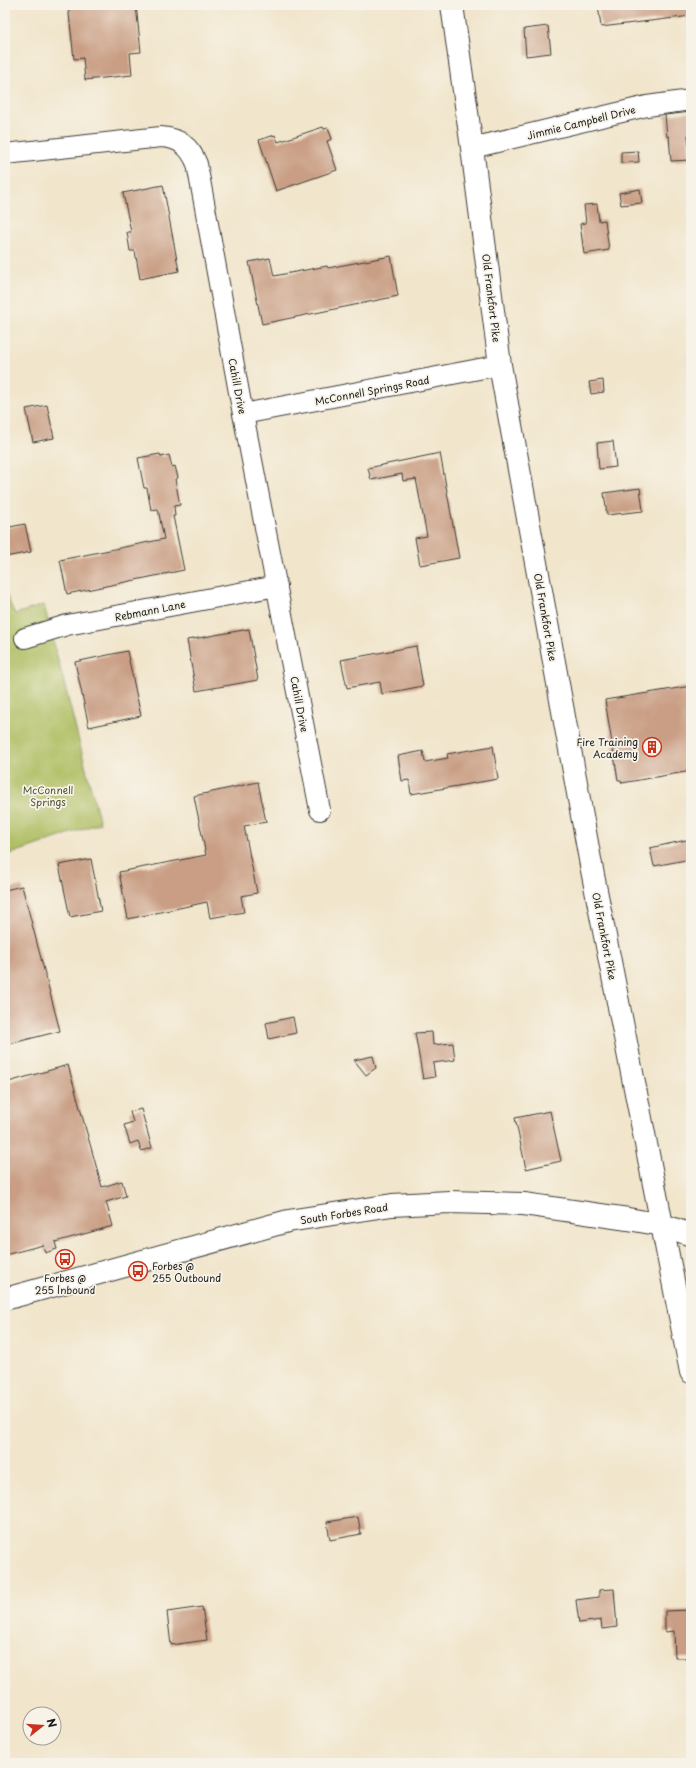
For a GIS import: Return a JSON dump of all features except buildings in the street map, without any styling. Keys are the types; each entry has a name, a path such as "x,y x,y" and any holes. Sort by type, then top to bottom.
{"main road":[{"name":"Old Frankfort Pike","path":"452,5 500,365 591,865 650,1171 663,1225 691,1372"},
{"name":"South Forbes Road","path":"5,1299 288,1221 392,1205 448,1202 524,1204 663,1225 691,1235"}],"street":[{"name":"Jimmie Campbell Drive","path":"472,148 647,106 691,100"},
{"name":"Cahill Drive","path":"5,154 170,137 179,141 190,150 197,164 243,414 320,810"},
{"name":"McConnell Springs Road","path":"243,414 500,365"},
{"name":"Rebmann Lane","path":"25,638 67,625 277,586"}],"green space":[{"name":"McConnell Springs","path":"5,593 15,614 44,605 100,823 5,856"}],"place":[{"name":"Fire Training Academy","path":"652,747"},
{"name":"Forbes @ 255 Inbound","path":"65,1259"},
{"name":"Forbes @ 255 Outbound","path":"138,1271"}]}
